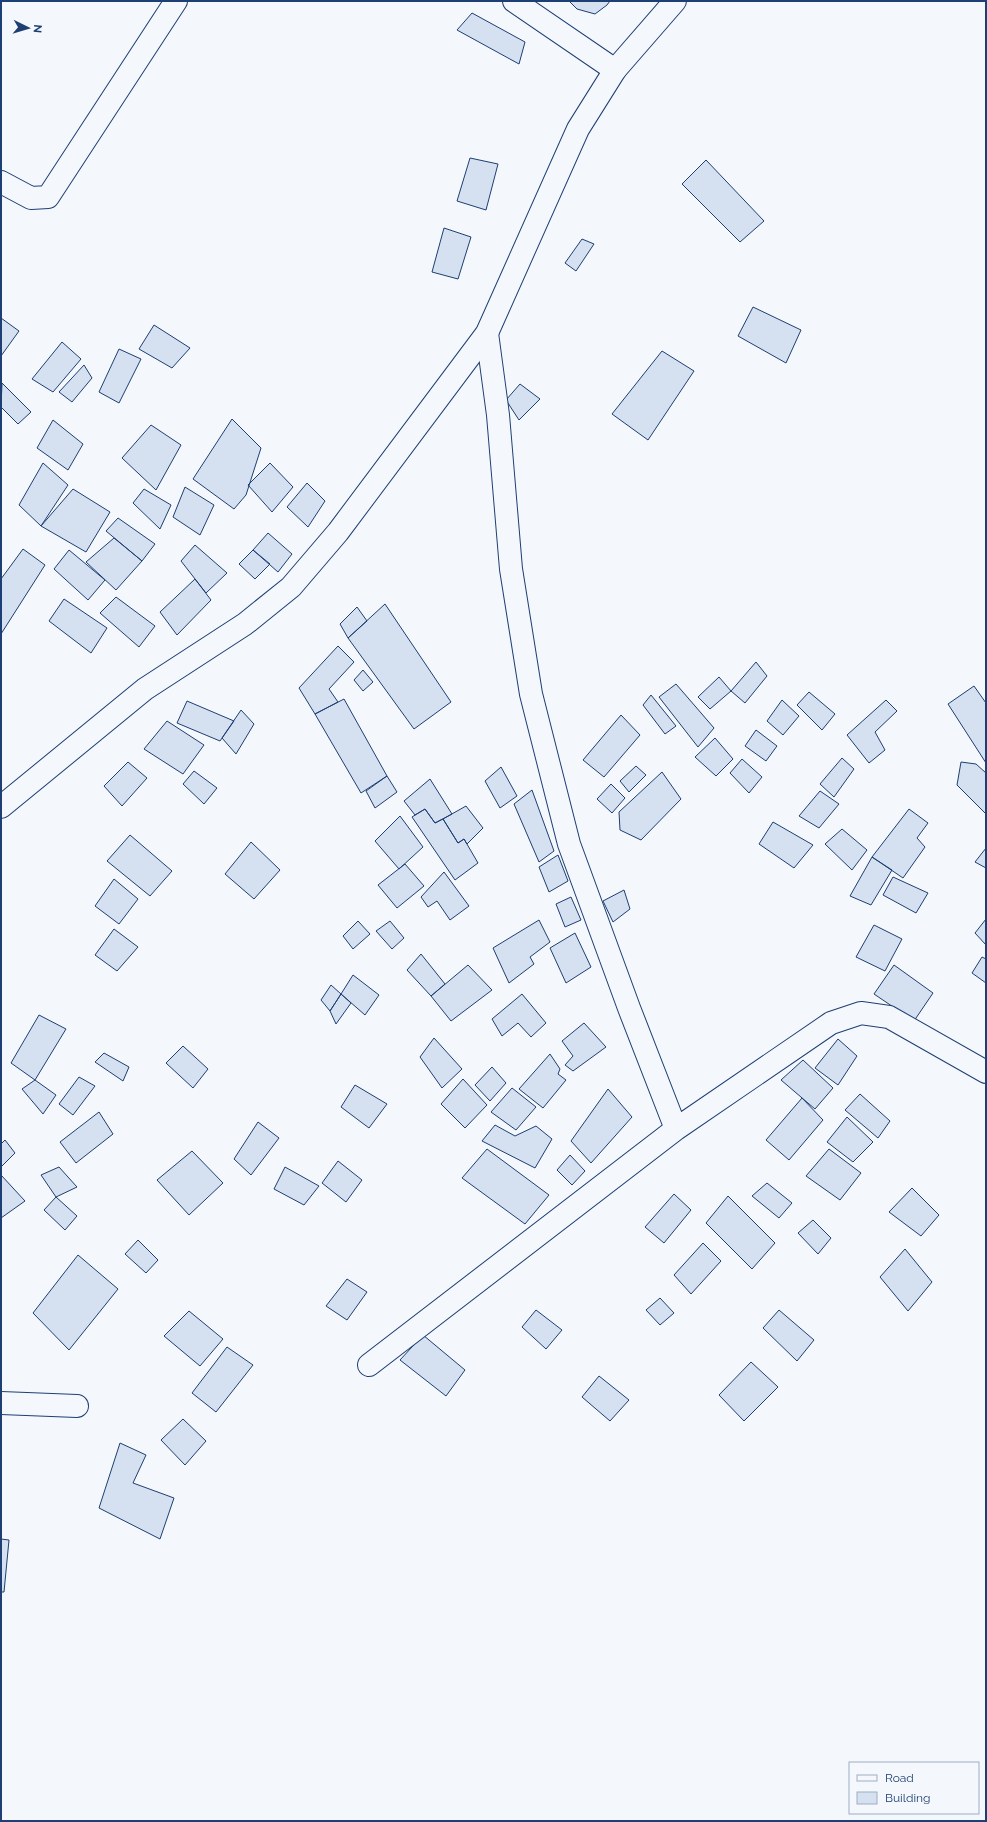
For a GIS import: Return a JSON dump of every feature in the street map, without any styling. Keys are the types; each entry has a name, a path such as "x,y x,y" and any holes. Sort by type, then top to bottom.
{"street":[{"path":"1,182 31,198 48,197 176,1"},
{"path":"514,1 536,8 615,70"},
{"path":"1,807 145,689 244,624 291,587 338,532 487,333 578,129 615,70 676,1"},
{"path":"487,333 498,415 511,569 531,694 569,844 629,1008 676,1129"},
{"path":"369,1365 676,1129 831,1023 861,1013 888,1017 986,1072"},
{"path":"1,1403 77,1406"}],"building":[{"path":"569,1 610,1 595,14 577,9"},
{"path":"472,13 525,42 519,64 457,30"},
{"path":"470,158 498,164 486,210 457,201"},
{"path":"706,160 764,221 740,242 682,184"},
{"path":"444,228 471,237 458,279 432,272"},
{"path":"582,239 594,244 576,271 565,263"},
{"path":"753,307 801,330 786,363 738,336"},
{"path":"1,318 19,331 1,356"},
{"path":"154,325 190,348 172,368 139,349"},
{"path":"62,342 81,359 53,392 32,379"},
{"path":"119,349 141,359 119,403 99,392"},
{"path":"662,351 694,371 648,440 612,414"},
{"path":"84,365 92,378 72,402 59,392"},
{"path":"2,383 31,412 18,424 1,407"},
{"path":"520,384 540,399 519,420 506,400"},
{"path":"232,419 261,448 246,495 234,509 193,479"},
{"path":"53,420 83,444 68,470 37,448"},
{"path":"151,425 181,445 156,490 122,458"},
{"path":"43,463 68,485 41,526 19,505"},
{"path":"270,463 293,487 272,512 248,485"},
{"path":"307,483 325,501 308,527 287,507"},
{"path":"185,487 214,505 200,535 173,517"},
{"path":"73,489 110,512 86,552 41,526"},
{"path":"144,489 171,505 160,529 133,503"},
{"path":"118,518 155,544 142,561 106,531"},
{"path":"268,533 292,554 278,572 253,550"},
{"path":"114,538 142,561 116,590 86,562"},
{"path":"195,545 227,573 206,593 181,561"},
{"path":"23,549 45,565 1,634 1,579"},
{"path":"69,550 105,580 88,600 54,569"},
{"path":"253,550 270,564 255,579 239,564"},
{"path":"195,579 211,600 177,635 160,612"},
{"path":"116,597 155,626 139,647 100,613"},
{"path":"64,599 107,628 91,653 49,621"},
{"path":"385,604 451,702 414,729 348,638"},
{"path":"357,607 367,621 348,638 340,624"},
{"path":"338,646 354,662 329,689 338,702 315,714 299,688"},
{"path":"756,662 767,676 745,703 731,691"},
{"path":"363,670 373,682 363,691 354,680"},
{"path":"719,677 731,691 710,709 698,697"},
{"path":"676,684 714,728 698,747 659,697"},
{"path":"974,686 986,703 986,763 948,704"},
{"path":"809,692 835,714 822,730 797,705"},
{"path":"651,695 676,726 665,734 643,705"},
{"path":"344,699 387,776 361,793 315,714"},
{"path":"782,700 799,716 783,735 767,721"},
{"path":"886,700 897,711 875,732 885,750 869,763 847,735"},
{"path":"187,701 234,721 220,741 177,723"},
{"path":"241,710 254,724 236,754 222,738"},
{"path":"621,715 640,735 604,777 583,760"},
{"path":"167,721 204,745 183,774 144,749"},
{"path":"756,730 777,746 766,761 745,746"},
{"path":"715,738 733,759 716,776 695,757"},
{"path":"842,758 854,769 834,797 820,784"},
{"path":"742,759 762,777 749,793 730,773"},
{"path":"128,762 147,778 122,806 104,786"},
{"path":"961,762 976,764 986,773 986,814 957,785"},
{"path":"636,766 646,775 629,792 620,781"},
{"path":"501,767 517,796 500,808 485,781"},
{"path":"194,771 217,788 204,804 183,784"},
{"path":"662,772 681,799 641,840 620,830 619,812"},
{"path":"387,776 397,792 375,808 366,791"},
{"path":"430,779 452,814 435,823 425,809 415,815 404,801"},
{"path":"611,784 625,798 612,813 597,799"},
{"path":"532,790 554,851 539,862 514,804"},
{"path":"820,791 839,804 819,828 799,816"},
{"path":"466,806 483,828 467,844 464,839 458,843 443,819"},
{"path":"425,809 435,823 443,819 458,843 464,839 478,863 455,880 412,817"},
{"path":"909,809 928,823 917,838 925,847 903,878 872,857"},
{"path":"400,816 423,847 399,869 375,841"},
{"path":"773,822 813,845 794,868 759,844"},
{"path":"842,829 867,850 852,870 825,844"},
{"path":"130,835 172,871 150,896 107,861"},
{"path":"251,842 280,870 254,899 225,874"},
{"path":"986,848 986,868 975,862"},
{"path":"558,855 568,881 549,892 539,867"},
{"path":"872,857 892,870 871,905 850,896"},
{"path":"405,864 424,886 397,908 378,885"},
{"path":"444,872 469,906 450,920 437,901 428,907 421,897"},
{"path":"893,877 928,893 916,913 883,895"},
{"path":"114,879 138,899 119,924 95,906"},
{"path":"624,890 630,909 613,922 603,901"},
{"path":"571,897 581,920 565,927 556,904"},
{"path":"986,919 986,945 975,933"},
{"path":"539,920 550,942 530,957 534,964 509,983 493,948"},
{"path":"358,921 370,934 353,949 343,936"},
{"path":"390,921 404,938 392,949 376,931"},
{"path":"874,925 902,939 885,971 856,957"},
{"path":"114,929 138,947 117,971 95,955"},
{"path":"575,933 591,967 566,983 550,948"},
{"path":"421,954 445,984 431,996 407,970"},
{"path":"982,957 986,959 986,983 972,973"},
{"path":"468,965 492,990 451,1021 431,996"},
{"path":"894,965 933,993 914,1021 874,994"},
{"path":"353,975 379,995 365,1015 341,994"},
{"path":"331,985 341,994 330,1011 321,1000"},
{"path":"341,994 351,1003 336,1024 330,1011"},
{"path":"522,994 546,1023 531,1037 518,1023 502,1036 492,1019"},
{"path":"39,1015 66,1029 35,1080 11,1063"},
{"path":"584,1023 606,1047 573,1071 565,1065 573,1056 562,1041"},
{"path":"434,1038 462,1069 442,1088 420,1057"},
{"path":"838,1039 857,1056 838,1085 815,1068"},
{"path":"183,1046 208,1069 193,1088 166,1063"},
{"path":"104,1053 129,1067 123,1081 95,1062"},
{"path":"550,1054 560,1069 558,1074 566,1080 543,1108 519,1089"},
{"path":"803,1060 833,1088 815,1109 781,1080"},
{"path":"492,1067 506,1083 490,1101 475,1085"},
{"path":"79,1077 95,1086 73,1115 59,1104"},
{"path":"463,1079 487,1105 465,1128 441,1104"},
{"path":"35,1080 56,1095 43,1114 22,1089"},
{"path":"355,1085 387,1104 369,1128 341,1107"},
{"path":"512,1088 536,1107 516,1130 491,1112"},
{"path":"608,1089 632,1117 591,1163 571,1141"},
{"path":"860,1094 890,1121 878,1138 845,1110"},
{"path":"802,1098 823,1120 789,1160 766,1140"},
{"path":"99,1112 113,1134 76,1163 60,1142"},
{"path":"847,1117 873,1142 853,1162 827,1142"},
{"path":"258,1122 279,1138 251,1175 234,1159"},
{"path":"495,1125 515,1136 536,1126 552,1139 535,1168 482,1141"},
{"path":"5,1140 15,1153 1,1167 1,1144"},
{"path":"487,1149 549,1195 525,1224 462,1178"},
{"path":"829,1149 861,1173 840,1200 806,1176"},
{"path":"192,1151 223,1183 189,1215 157,1180"},
{"path":"570,1155 585,1171 572,1185 557,1170"},
{"path":"338,1161 362,1180 346,1202 322,1183"},
{"path":"59,1167 77,1187 56,1197 41,1175"},
{"path":"285,1167 319,1186 304,1205 274,1189"},
{"path":"1,1175 25,1201 1,1218"},
{"path":"767,1183 792,1203 779,1218 752,1196"},
{"path":"912,1188 939,1215 921,1236 889,1212"},
{"path":"674,1194 691,1210 664,1243 645,1227"},
{"path":"728,1196 775,1243 752,1269 706,1223"},
{"path":"56,1197 77,1216 65,1230 44,1210"},
{"path":"813,1220 831,1238 818,1254 798,1233"},
{"path":"138,1240 158,1260 146,1273 125,1254"},
{"path":"703,1243 721,1261 691,1294 674,1275"},
{"path":"905,1249 932,1282 908,1311 880,1277"},
{"path":"78,1255 118,1289 69,1350 33,1313"},
{"path":"347,1279 367,1292 347,1320 326,1306"},
{"path":"660,1298 674,1313 660,1325 646,1310"},
{"path":"536,1310 562,1330 546,1349 522,1327"},
{"path":"779,1310 814,1340 797,1361 763,1328"},
{"path":"189,1311 223,1339 200,1366 164,1336"},
{"path":"423,1335 465,1370 446,1396 400,1360"},
{"path":"227,1347 253,1365 216,1412 192,1393"},
{"path":"751,1362 778,1387 744,1421 719,1395"},
{"path":"599,1376 629,1400 610,1421 582,1397"},
{"path":"183,1419 206,1441 185,1465 161,1440"},
{"path":"120,1443 146,1455 133,1483 174,1498 160,1539 99,1508"},
{"path":"1,1539 9,1540 4,1592 1,1592"}]}
